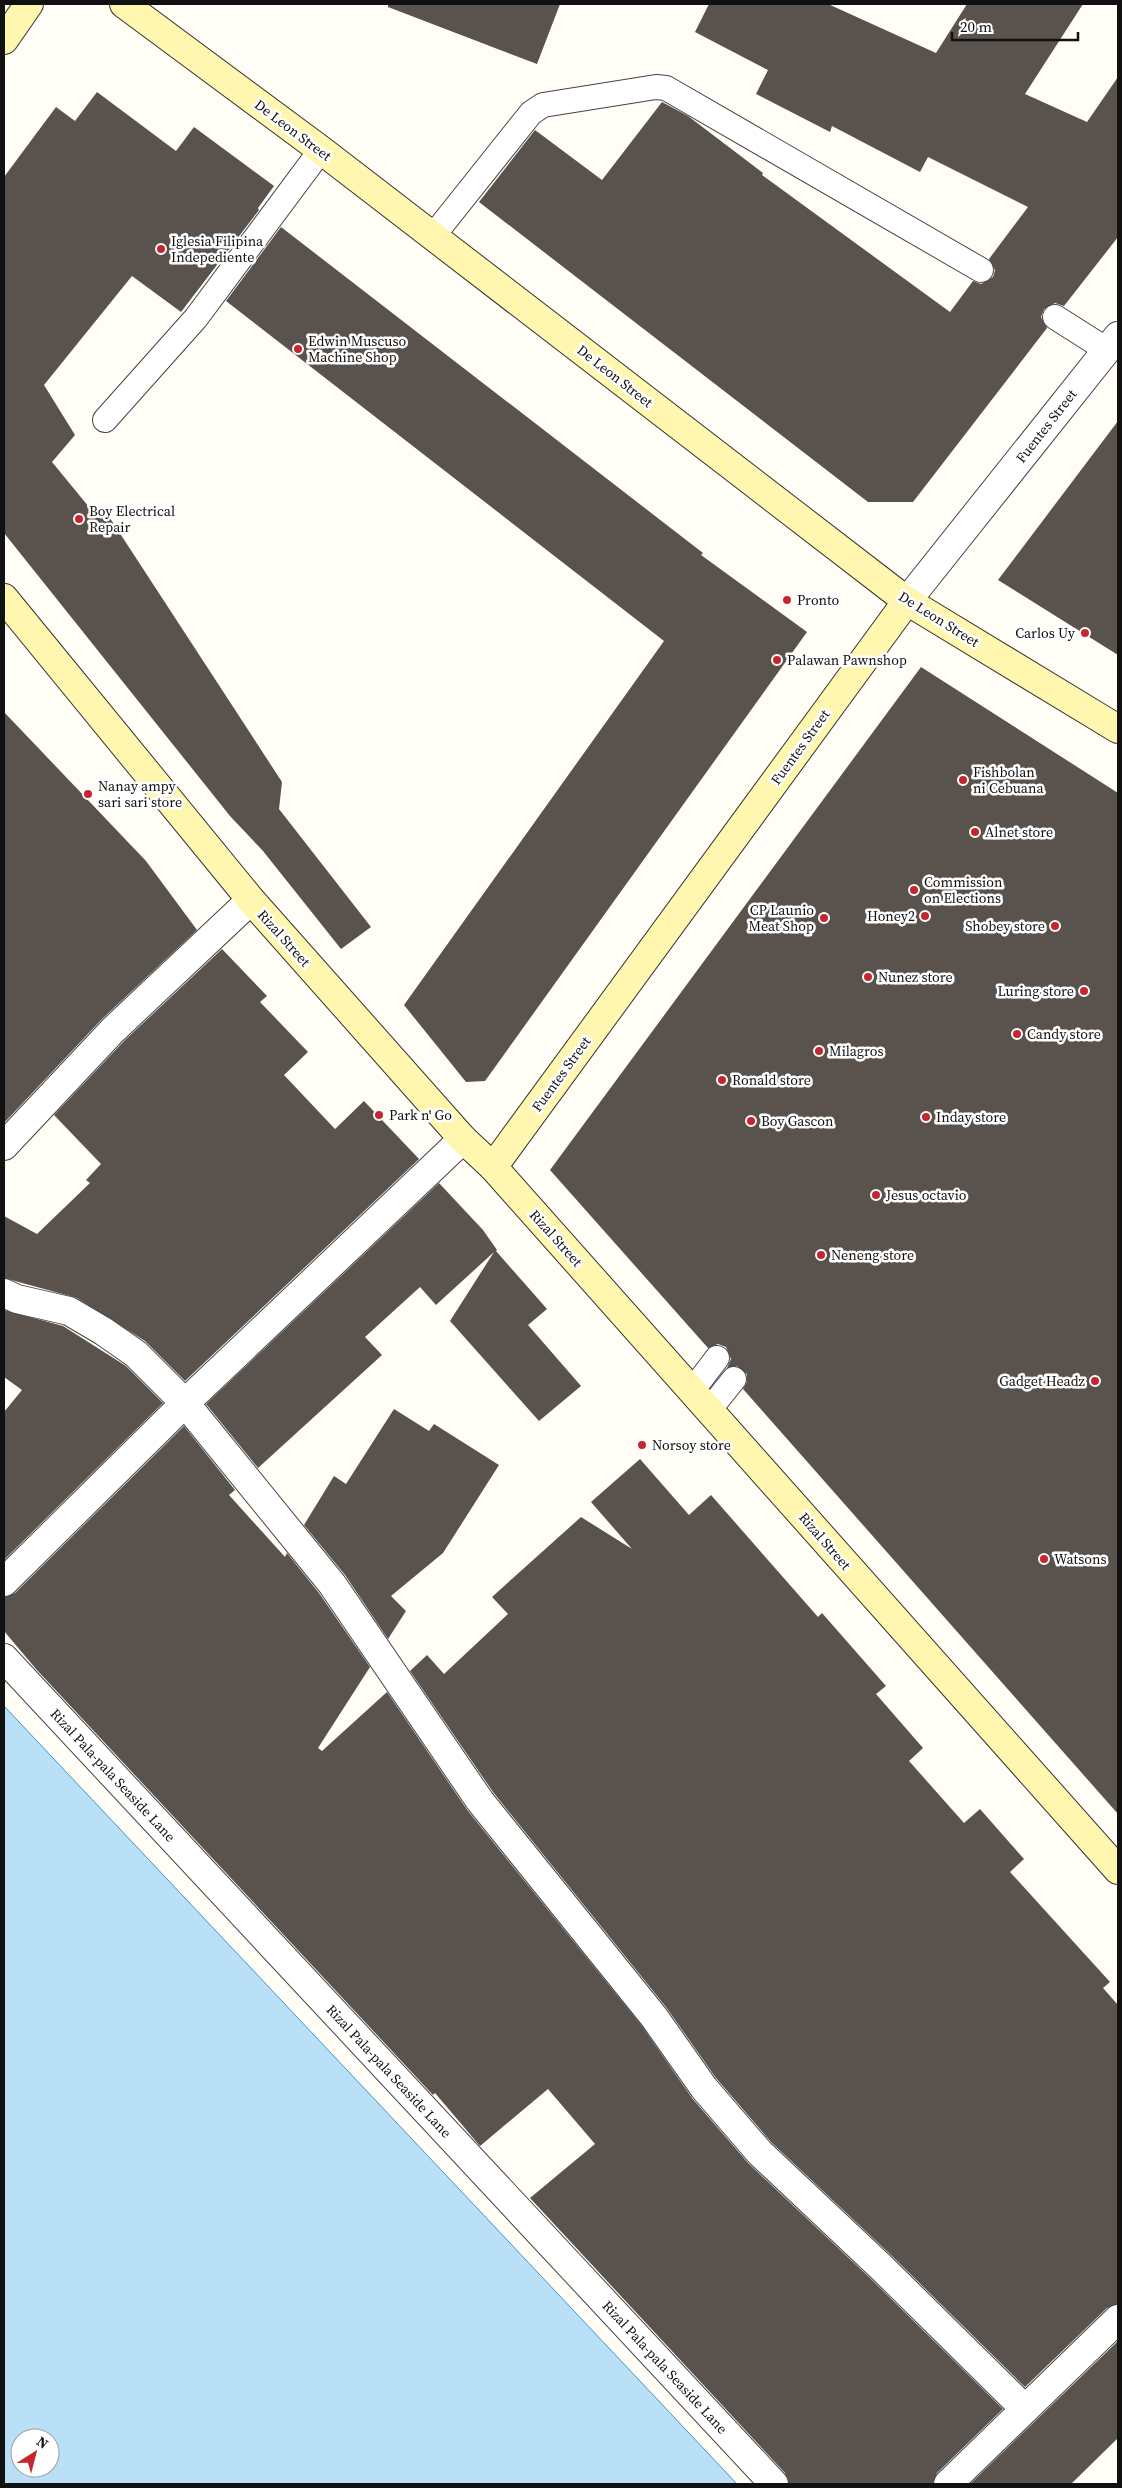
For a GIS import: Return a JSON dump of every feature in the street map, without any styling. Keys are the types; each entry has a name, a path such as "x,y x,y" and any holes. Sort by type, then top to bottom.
{"street":[{"path":"4,40 29,4"},
{"name":"De Leon Street","path":"124,4 321,150 907,601 1118,729"},
{"name":"Fuentes Street","path":"493,1167 907,601 1113,343"},
{"name":"Rizal Street","path":"4,598 251,900 463,1138 493,1167 1118,1870"},
{"path":"4,1146 113,1030 251,900"},
{"path":"4,1582 185,1403 463,1138"},
{"path":"4,1293 17,1299 69,1311 103,1331 136,1354 185,1403 332,1584 480,1801 654,2016 704,2088 760,2153 881,2266 967,2354 1025,2409"},
{"name":"Rizal Pala-pala Seaside Lane","path":"4,1658 774,2484"},
{"path":"948,2484 1118,2319"}],"lane":[{"path":"433,236 531,113 543,105 656,87 666,88 982,270"},
{"path":"105,420 196,318 321,150"},
{"path":"1055,317 1113,343"},
{"path":"701,1400 717,1358"},
{"path":"701,1400 734,1379"}],"water":[{"path":"4,1706 737,2484 4,2484"}],"building":[{"path":"388,4 560,4 537,64 388,7"},
{"path":"709,4 828,4 936,53 967,4 1083,4 1025,94 1087,122 1118,77 1118,237 1064,306 1055,303 1044,309 1041,317 1047,328 913,502 868,502 479,202 535,130 602,180 662,102 688,116 763,173 762,175 950,312 973,281 981,284 993,277 995,270 989,259 1028,207 928,157 920,172 832,126 830,132 756,94 768,70 695,32"},
{"path":"97,92 176,151 194,127 274,186 258,208 259,210 181,312 132,276 44,385 75,435 52,462 98,518 106,512 282,782 279,809 371,927 341,949 263,851 230,816 4,533 4,177 56,107 75,121"},
{"path":"281,227 703,553 701,555 807,632 485,1081 466,1082 404,1005 664,641 226,301"},
{"path":"1118,421 1118,655 998,580"},
{"path":"921,667 1118,793 1118,1814 743,1389 747,1382 747,1374 737,1366 727,1368 731,1359 726,1347 718,1344 708,1348 550,1170"},
{"path":"4,712 146,861 197,930 102,1019 4,1123"},
{"path":"222,949 267,996 260,1002 308,1052 284,1075 335,1129 364,1101 419,1159 185,1381 145,1341 77,1298 4,1278 4,1216 37,1234 90,1183 86,1180 101,1164 54,1115 124,1041"},
{"path":"439,1183 483,1230 496,1251 547,1309 528,1325 581,1386 539,1421 450,1321 494,1252 436,1305 420,1287 365,1337 382,1355 258,1468 206,1404"},
{"path":"4,1310 63,1326 126,1366 163,1403 4,1560 4,1412 22,1390 4,1377"},
{"path":"394,1409 429,1431 434,1424 499,1465 443,1553 391,1596 406,1611 388,1639 345,1575 304,1525 334,1476 346,1484"},
{"path":"184,1426 235,1490 229,1495 285,1557 287,1553 319,1593 370,1667 318,1748 322,1751 387,1692 468,1811 642,2026 692,2098 749,2164 870,2278 1003,2409 937,2473 933,2484 789,2484 785,2473 530,2198 595,2144 548,2089 480,2146 435,2093 433,2095 36,1669 4,1631 4,1597 15,1593"},
{"path":"640,1459 689,1515 711,1495 818,1617 822,1613 886,1686 876,1694 923,1748 909,1761 964,1823 980,1809 1024,1859 1010,1872 1110,1982 1103,1988 1118,2005 1118,2304 1107,2308 1025,2387 892,2256 771,2142 716,2078 666,2007 493,1792 410,1671 427,1655 444,1674 508,1614 492,1597 581,1517 632,1549 591,1502"},
{"path":"1118,2341 1118,2438 1071,2484 970,2484"}],"place":[{"name":"Iglesia Filipina Indepediente","path":"161,249"},
{"name":"Edwin Muscuso Machine Shop","path":"298,349"},
{"name":"Boy Electrical Repair","path":"79,519"},
{"name":"Pronto","path":"787,600"},
{"name":"Carlos Uy","path":"1085,633"},
{"name":"Palawan Pawnshop","path":"777,660"},
{"name":"Fishbolan ni Cebuana","path":"963,780"},
{"name":"Nanay ampy sari sari store","path":"88,794"},
{"name":"Alnet store","path":"975,832"},
{"name":"Commission on Elections","path":"914,890"},
{"name":"Honey2","path":"925,916"},
{"name":"CP Launio Meat Shop","path":"824,918"},
{"name":"Shobey store","path":"1055,926"},
{"name":"Nunez store","path":"868,977"},
{"name":"Luring store","path":"1084,991"},
{"name":"Candy store","path":"1017,1034"},
{"name":"Milagros","path":"819,1051"},
{"name":"Ronald store","path":"722,1080"},
{"name":"Park n' Go","path":"379,1115"},
{"name":"Inday store","path":"926,1117"},
{"name":"Boy Gascon","path":"751,1121"},
{"name":"Jesus octavio","path":"876,1195"},
{"name":"Neneng store","path":"821,1255"},
{"name":"Gadget Headz","path":"1095,1381"},
{"name":"Norsoy store","path":"642,1445"},
{"name":"Watsons","path":"1044,1559"}]}
